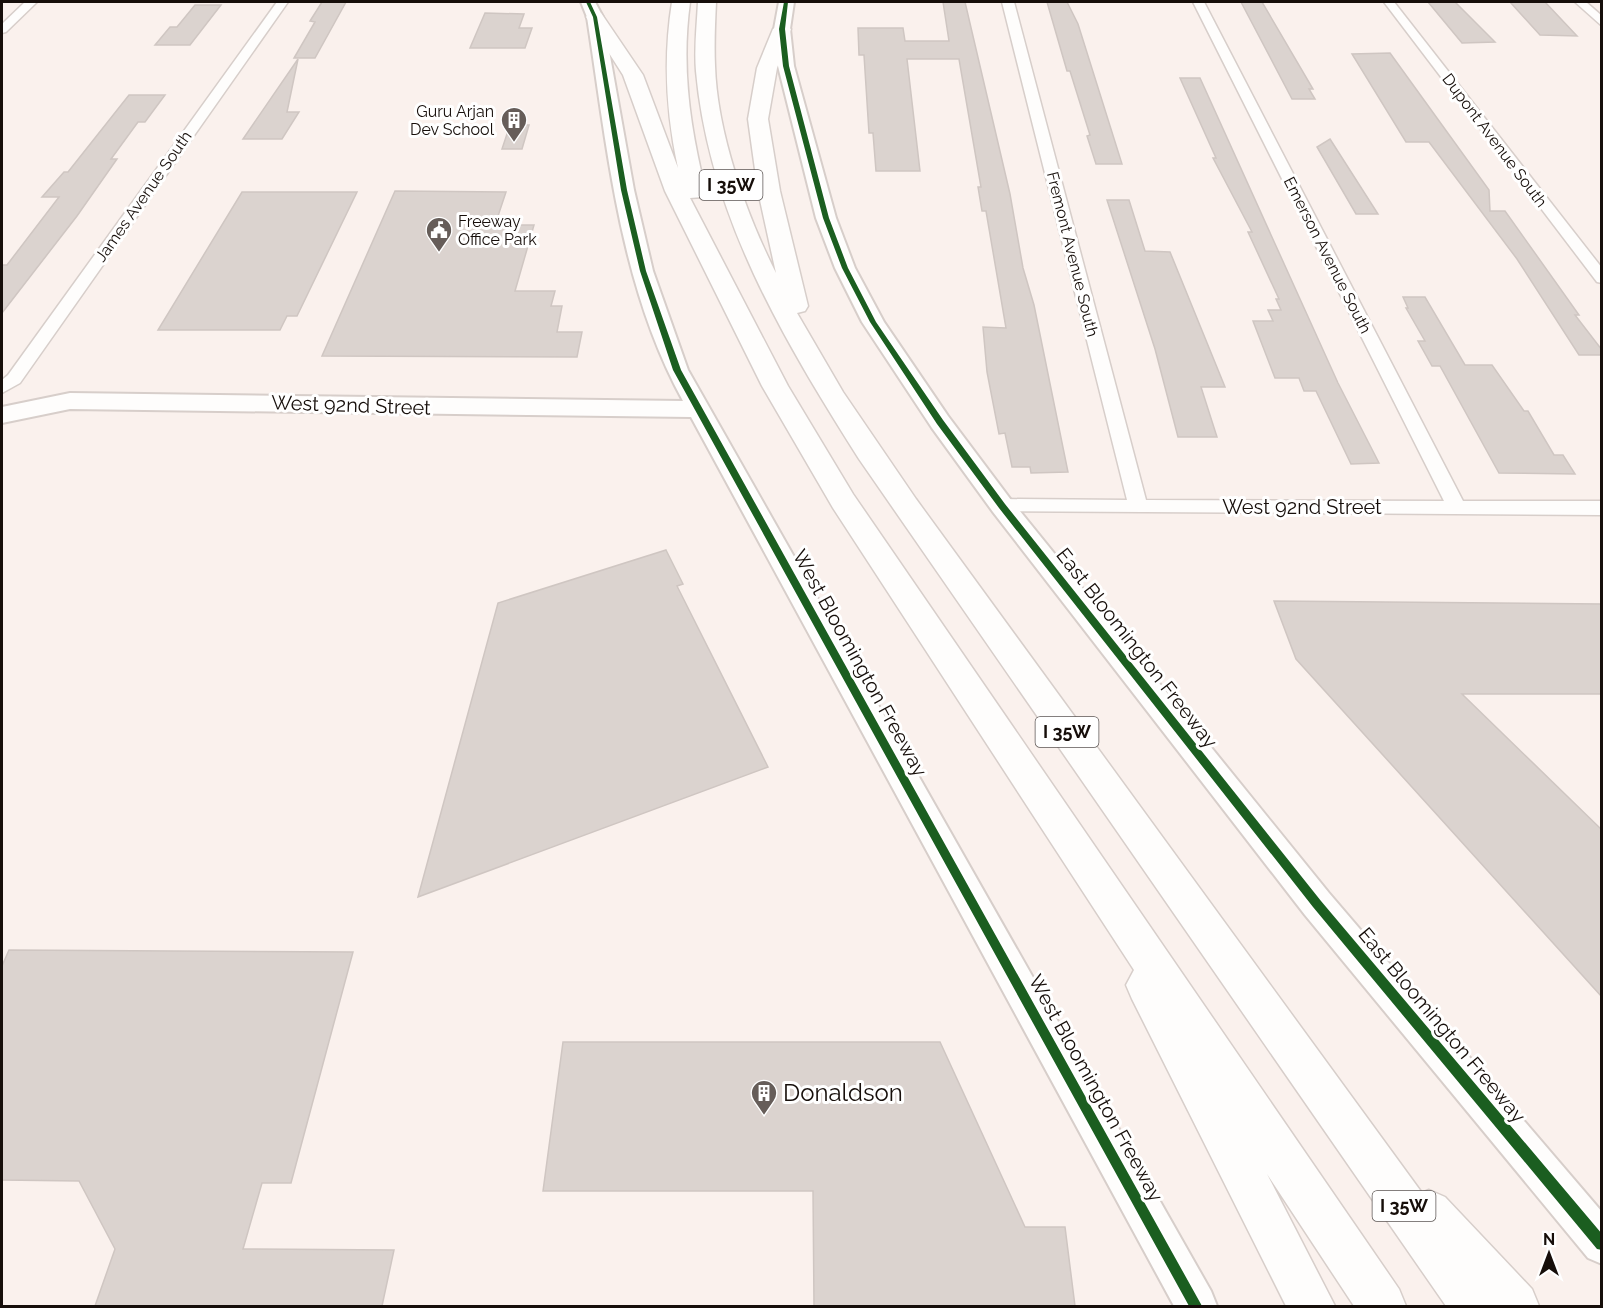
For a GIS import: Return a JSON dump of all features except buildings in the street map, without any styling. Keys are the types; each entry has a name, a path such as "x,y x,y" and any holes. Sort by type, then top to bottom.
{"highway":[{"name":"I 35W","path":"681,2 675,36 674,85 678,118 697,198 722,282 775,386 843,501 1382,1306"},
{"name":"I 35W","path":"707,2 704,53 713,124 731,186 756,255 807,355 847,422 906,506 1475,1306"},
{"path":"592,9 633,75 676,191 722,282"},
{"path":"784,15 767,68 758,119 769,191 807,355"},
{"path":"1074,845 1311,1306"},
{"path":"1332,1106 1515,1306"}],"street":[{"path":"2,30 31,2"},
{"name":"James Avenue South","path":"2,388 14,379 282,2"},
{"name":"Fremont Avenue South","path":"1008,2 1138,507"},
{"name":"Emerson Avenue South","path":"1199,2 1457,508"},
{"name":"Dupont Avenue South","path":"1389,2 1602,279"},
{"path":"1580,2 1602,23"},
{"name":"West Bloomington Freeway","path":"592,9 613,132 643,271 678,370 1196,1306"},
{"name":"East Bloomington Freeway","path":"784,15 786,66 826,218 845,268 873,322 940,422 1002,506 1317,903 1602,1244"},
{"name":"West 92nd Street","path":"2,414 70,401 699,409"},
{"name":"West 92nd Street","path":"1002,506 1602,508"}],"cycle path":[{"path":"588,2 595,17 624,190 643,271 677,370 1196,1306"},
{"path":"786,2 782,29 786,66 826,218 845,268 873,322 940,422 1002,506 1317,904 1602,1244"}],"place":[{"name":"Guru Arjan Dev School","path":"514,143"},
{"name":"Freeway Office Park","path":"439,253"},
{"name":"Donaldson","path":"764,1116"}]}
